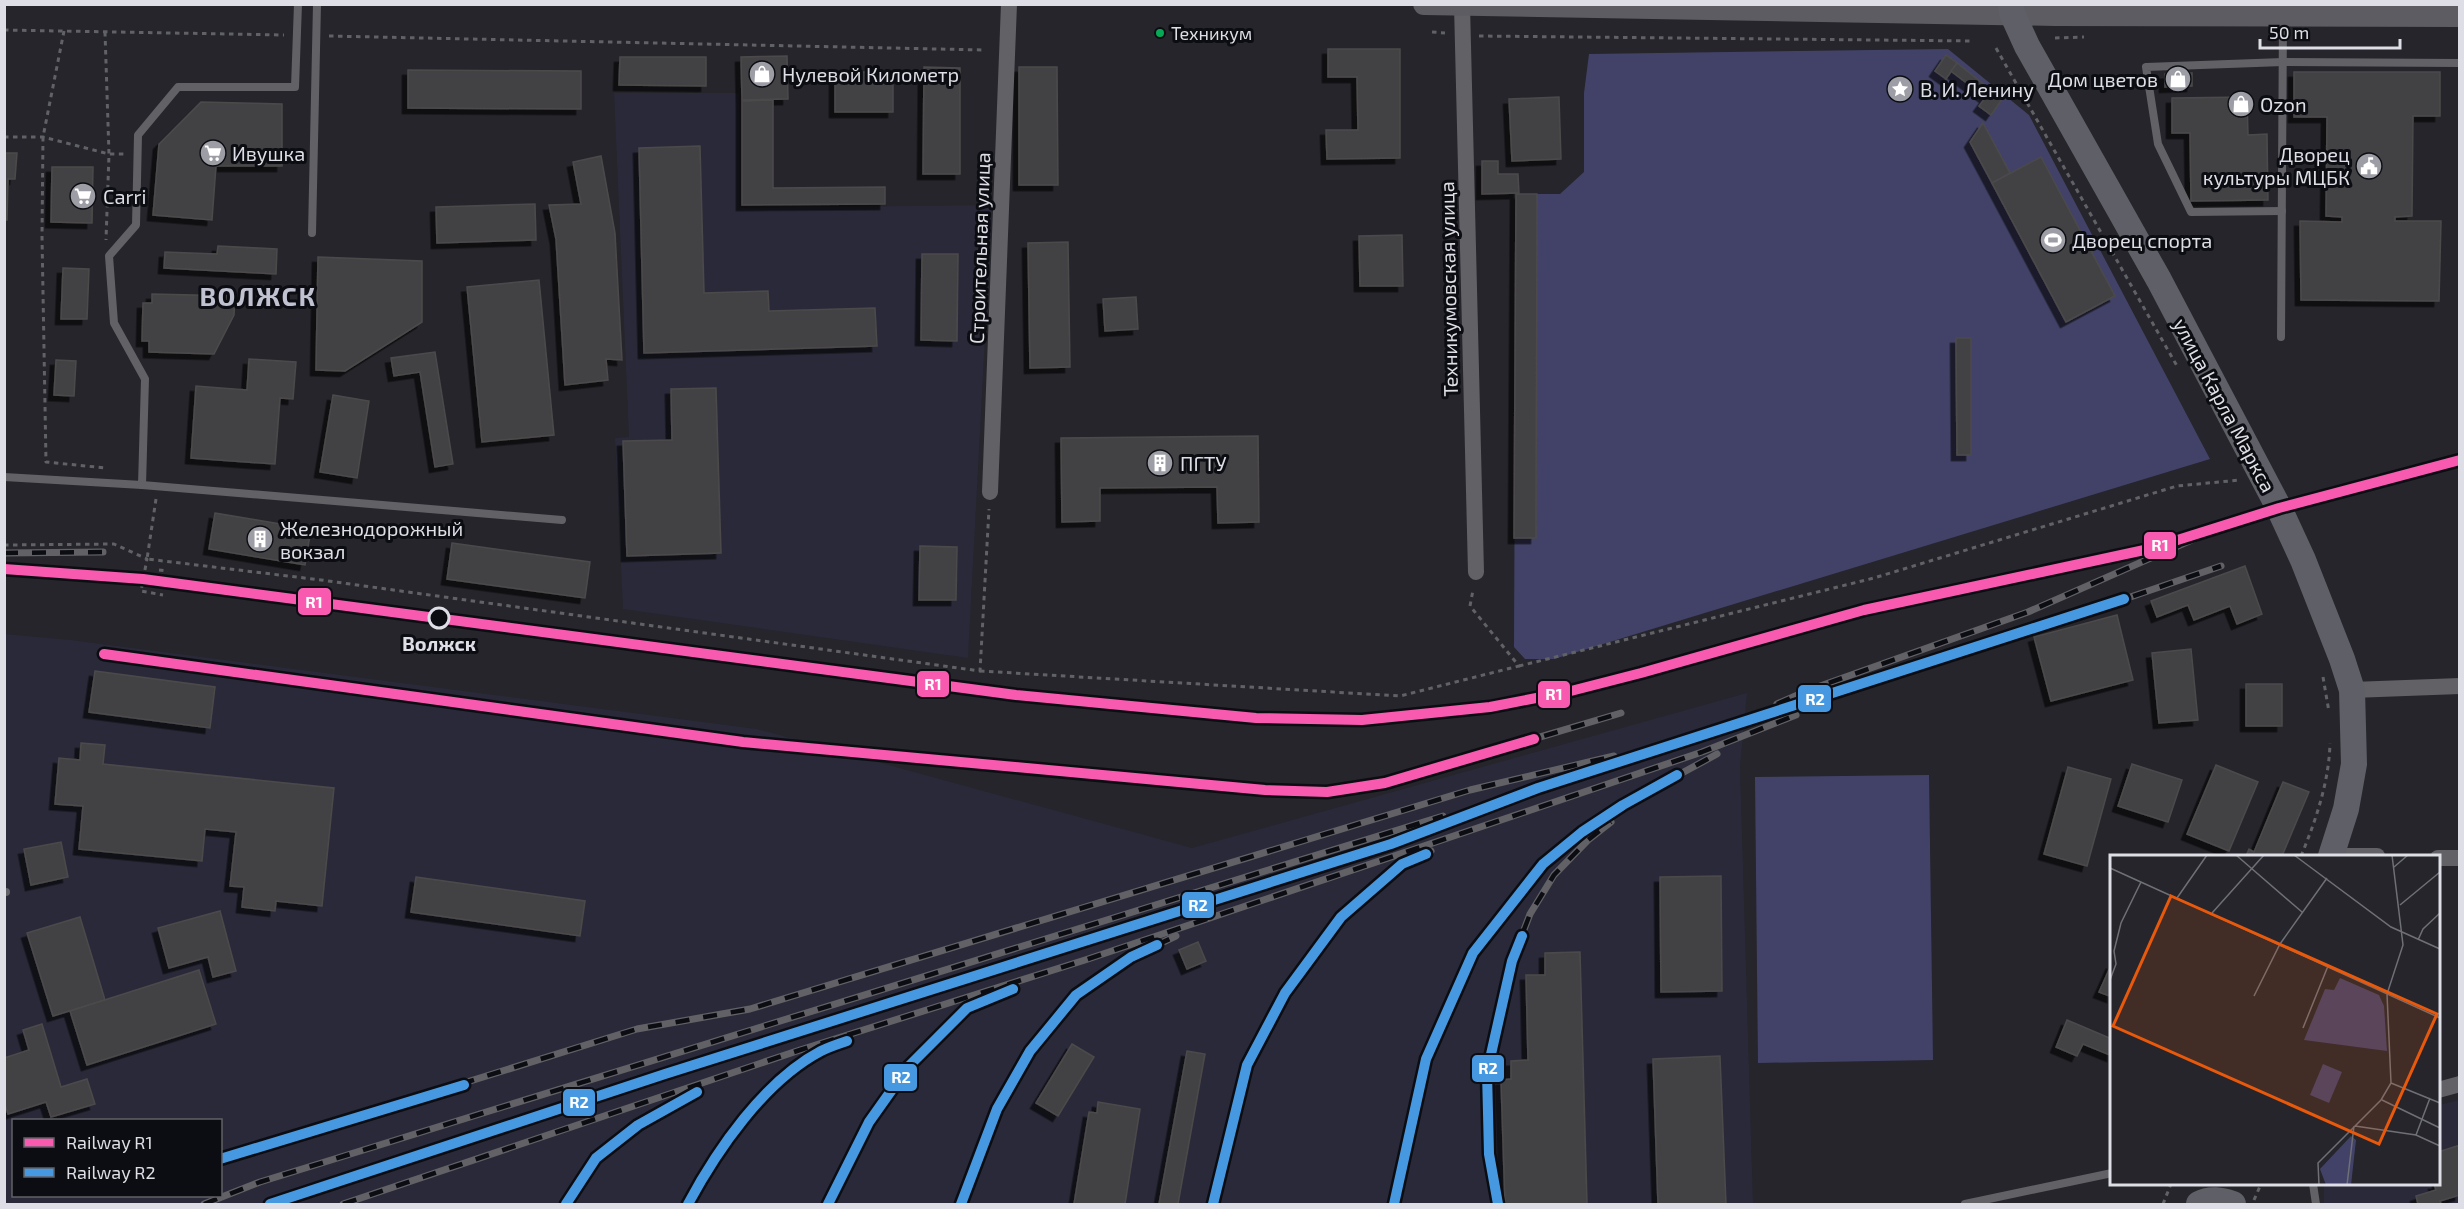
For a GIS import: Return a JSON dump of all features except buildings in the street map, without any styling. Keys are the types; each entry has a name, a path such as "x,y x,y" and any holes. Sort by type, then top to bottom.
{"main road":[{"path":"1424,4 2460,16"},
{"name":"улица Карла Маркса","path":"2011,9 2027,46 2159,280 2279,508 2324,611 2352,690 2354,764 2346,809 2331,855"},
{"path":"2188,1204 2196,1185"},
{"path":"2228,1185 2240,1204"},
{"path":"2199,1204 2206,1201 2223,1200 2233,1204"}],"street":[{"name":"Строительная улица","path":"990,492 1009,4"},
{"name":"Техникумовская улица","path":"1462,5 1476,569"},
{"path":"2352,690 2460,686"},
{"path":"2440,858 2460,858"},
{"path":"2440,1090 2460,1084"}],"lane":[{"path":"142,485 145,378 114,323 109,256 136,225 138,135 178,87 295,87 298,4"},
{"path":"312,233 317,4"},
{"path":"2281,337 2283,15"},
{"path":"2282,211 2191,212 2158,144 2146,67 2283,62 2460,63"},
{"path":"4,477 142,485 562,520"},
{"path":"1965,1204 2110,1173"},
{"path":"2313,1185 2316,1204"}],"path":[{"path":"4,30 297,35"},
{"path":"64,31 43,137 42,236 46,462 142,471"},
{"path":"105,32 109,154 106,243"},
{"path":"1432,32 1462,35 1974,41"},
{"path":"315,35 984,50"},
{"path":"1996,48 2178,367"},
{"path":"4,137 43,137 109,154 138,154"},
{"path":"4,545 114,544 147,558 981,671 1400,696 1874,578 2177,486 2242,480 2236,470"},
{"path":"159,487 141,591 163,595"},
{"path":"981,671 990,492"},
{"path":"1476,569 1470,606 1519,666"},
{"path":"159,570 168,571"},
{"path":"2323,676 2330,718"},
{"path":"2301,855 2316,820 2329,765 2330,742"},
{"path":"2163,1204 2171,1185"},
{"path":"2253,1204 2261,1185"}],"shaded area":[{"path":"1948,49 2029,115 2210,459 1554,659 1525,659 1514,647 1516,194 1560,194 1584,172 1584,93 1589,54"},
{"path":"614,93 739,93 739,208 992,205 968,658 623,609 615,438 629,437"},
{"path":"4,634 71,640 757,729 1192,848 1747,693 1740,766 1753,1204 5,1204"},
{"path":"1929,775 1933,1060 1758,1063 1755,777"},
{"path":"2459,1100 2459,1204 2324,1204 2324,1185 2440,1185 2440,1105"}],"railway":[{"path":"1777,704 1809,690 2028,612 2228,524"},
{"path":"4,553 103,552"},
{"path":"270,1204 665,1074 1391,844 1538,788 2069,618 2221,566"},
{"path":"4,569 143,579 438,619"},
{"path":"104,654 743,742 1265,790 1327,792 1385,783 1621,713"},
{"path":"343,1204 800,1050 1085,960 1528,811 1702,752 1796,715"},
{"path":"1394,1204 1426,1059 1473,953 1543,864 1582,832 1623,805 1717,754"},
{"path":"222,1158 637,1029 750,1009 1470,790 1614,756"},
{"path":"222,1197 260,1182 1443,816"},
{"path":"1498,1204 1489,1154 1487,1072 1512,961 1530,914 1554,875 1588,840 1611,822"},
{"path":"1213,1204 1247,1065 1285,993 1341,917 1402,864 1431,851"},
{"path":"961,1204 997,1109 1030,1051 1076,995 1131,957 1176,936"},
{"path":"828,1204 869,1122 908,1067 967,1008 999,995"},
{"path":"688,1204 714,1161 747,1115 786,1074 806,1059 827,1048"},
{"path":"566,1204 596,1158 638,1125 700,1091"},
{"path":"204,1204 222,1197"}],"rail line":[{"name":"R1","path":"4,569 143,579 1016,695 1256,718 1362,720 1490,707 1567,692 1864,610 2149,549 2279,508 2460,460"},
{"name":"R2","path":"270,1204 665,1074 1391,844 1538,788 2124,599"},
{"name":"R1","path":"104,654 743,742 1265,790 1327,792 1385,783 1534,739"},
{"name":"R2","path":"1394,1204 1426,1059 1473,953 1543,864 1582,832 1623,805 1677,775"},
{"name":"R2","path":"1213,1204 1247,1065 1285,993 1341,917 1402,864 1426,854"},
{"name":"R2","path":"1498,1204 1489,1154 1487,1072 1512,961 1522,936"},
{"name":"R2","path":"961,1204 997,1109 1030,1051 1076,995 1131,957 1157,945"},
{"name":"R2","path":"828,1204 869,1122 908,1067 967,1008 1013,989"},
{"name":"R2","path":"688,1204 728,1140 762,1098 800,1064 821,1051 847,1041"},
{"name":"R2","path":"222,1158 464,1085"},
{"name":"R2","path":"566,1204 596,1158 638,1125 697,1092"}],"place":[{"name":"Техникум","path":"1160,33"},
{"name":"Нулевой Километр","path":"762,74"},
{"name":"Дом цветов","path":"2178,79"},
{"name":"В. И. Ленину","path":"1900,89"},
{"name":"Ozon","path":"2241,104"},
{"name":"Ивушка","path":"213,153"},
{"name":"Дворец культуры МЦБК","path":"2369,166"},
{"name":"Carri","path":"83,196"},
{"name":"Дворец спорта","path":"2053,240"},
{"name":"ПГТУ","path":"1160,463"},
{"name":"Железнодорожный вокзал","path":"260,539"},
{"name":"Волжск","path":"439,618"}],"district":[{"name":"ВОЛЖСК","path":"258,295"}]}
